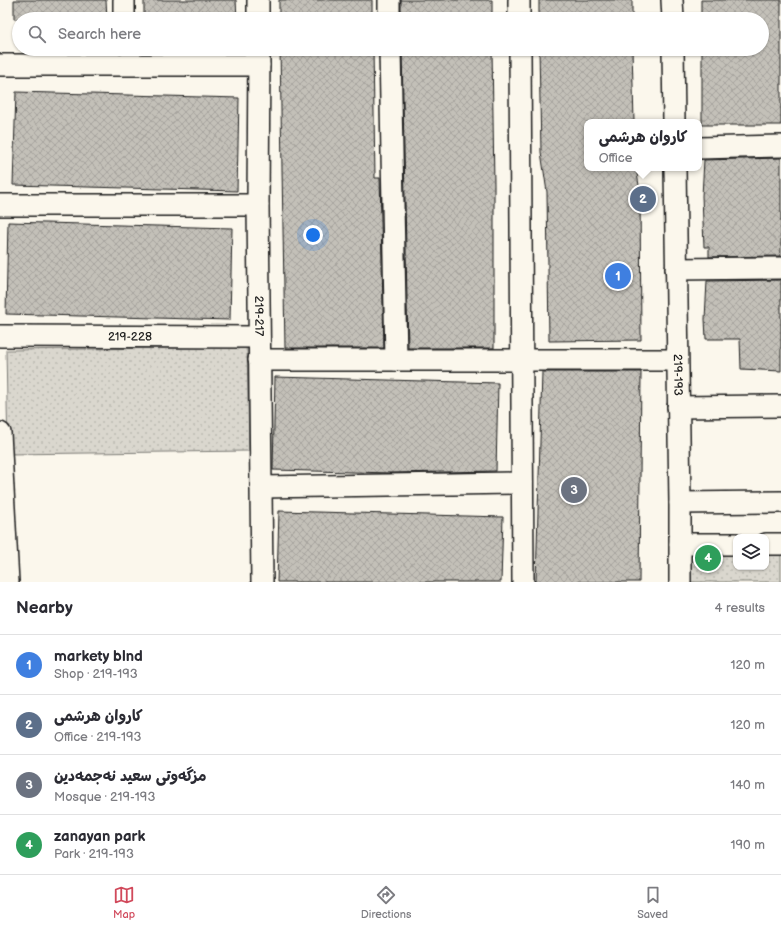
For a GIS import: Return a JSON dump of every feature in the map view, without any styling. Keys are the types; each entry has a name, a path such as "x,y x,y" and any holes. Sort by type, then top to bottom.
{"street":[{"path":"124,0 124,12"},
{"path":"258,0 258,12"},
{"path":"389,0 389,12"},
{"path":"519,0 519,12"},
{"path":"672,0 673,12"},
{"path":"390,56 396,360"},
{"path":"520,56 522,582"},
{"path":"673,56 674,119"},
{"path":"0,64 124,57 259,57"},
{"name":"219-217","path":"259,57 258,205 262,582"},
{"path":"702,148 781,146"},
{"name":"219-193","path":"675,171 680,582"},
{"path":"0,206 258,205"},
{"path":"676,269 781,268"},
{"name":"219-228","path":"0,336 259,337"},
{"path":"259,360 677,360"},
{"path":"678,407 781,406"},
{"path":"0,433 8,582"},
{"path":"261,486 522,483"},
{"path":"680,503 781,502"},
{"path":"680,544 733,544"},
{"path":"769,544 781,544"}],"shaded area":[{"path":"247,347 249,451 8,454 6,350"},
{"path":"680,549 733,549 733,570 769,570 769,550 781,550 781,582 680,582"}],"building":[{"path":"14,0 106,0 107,12 14,12"},
{"path":"144,0 236,0 237,12 144,12"},
{"path":"279,0 372,0 372,12 279,12"},
{"path":"401,0 492,0 492,12 401,12"},
{"path":"539,0 632,0 632,12 539,12"},
{"path":"701,0 781,0 781,125 702,125 702,56 769,56 769,12 701,12"},
{"path":"280,56 373,56 375,178 380,178 384,348 285,348"},
{"path":"402,56 492,56 494,348 408,348"},
{"path":"539,56 632,56 634,119 584,119 584,171 637,171 640,191 641,340 549,341 547,192 541,152"},
{"path":"16,92 239,98 237,191 13,185"},
{"path":"781,158 781,256 709,257 709,247 704,247 702,196 704,160"},
{"path":"8,222 232,228 230,320 6,314"},
{"path":"781,280 781,371 741,369 740,339 706,339 705,319 707,281"},
{"path":"542,372 641,372 639,582 536,582"},
{"path":"275,377 498,383 496,471 392,473 273,470"},
{"path":"279,511 503,517 501,582 277,582"}],"place":[{"name":"كاروان هرشمی","path":"643,199"},
{"name":"markety blnd","path":"618,276"},
{"name":"مزگەوتی سعید نەجمەدین","path":"574,490"},
{"name":"zanayan park","path":"708,558"}]}
